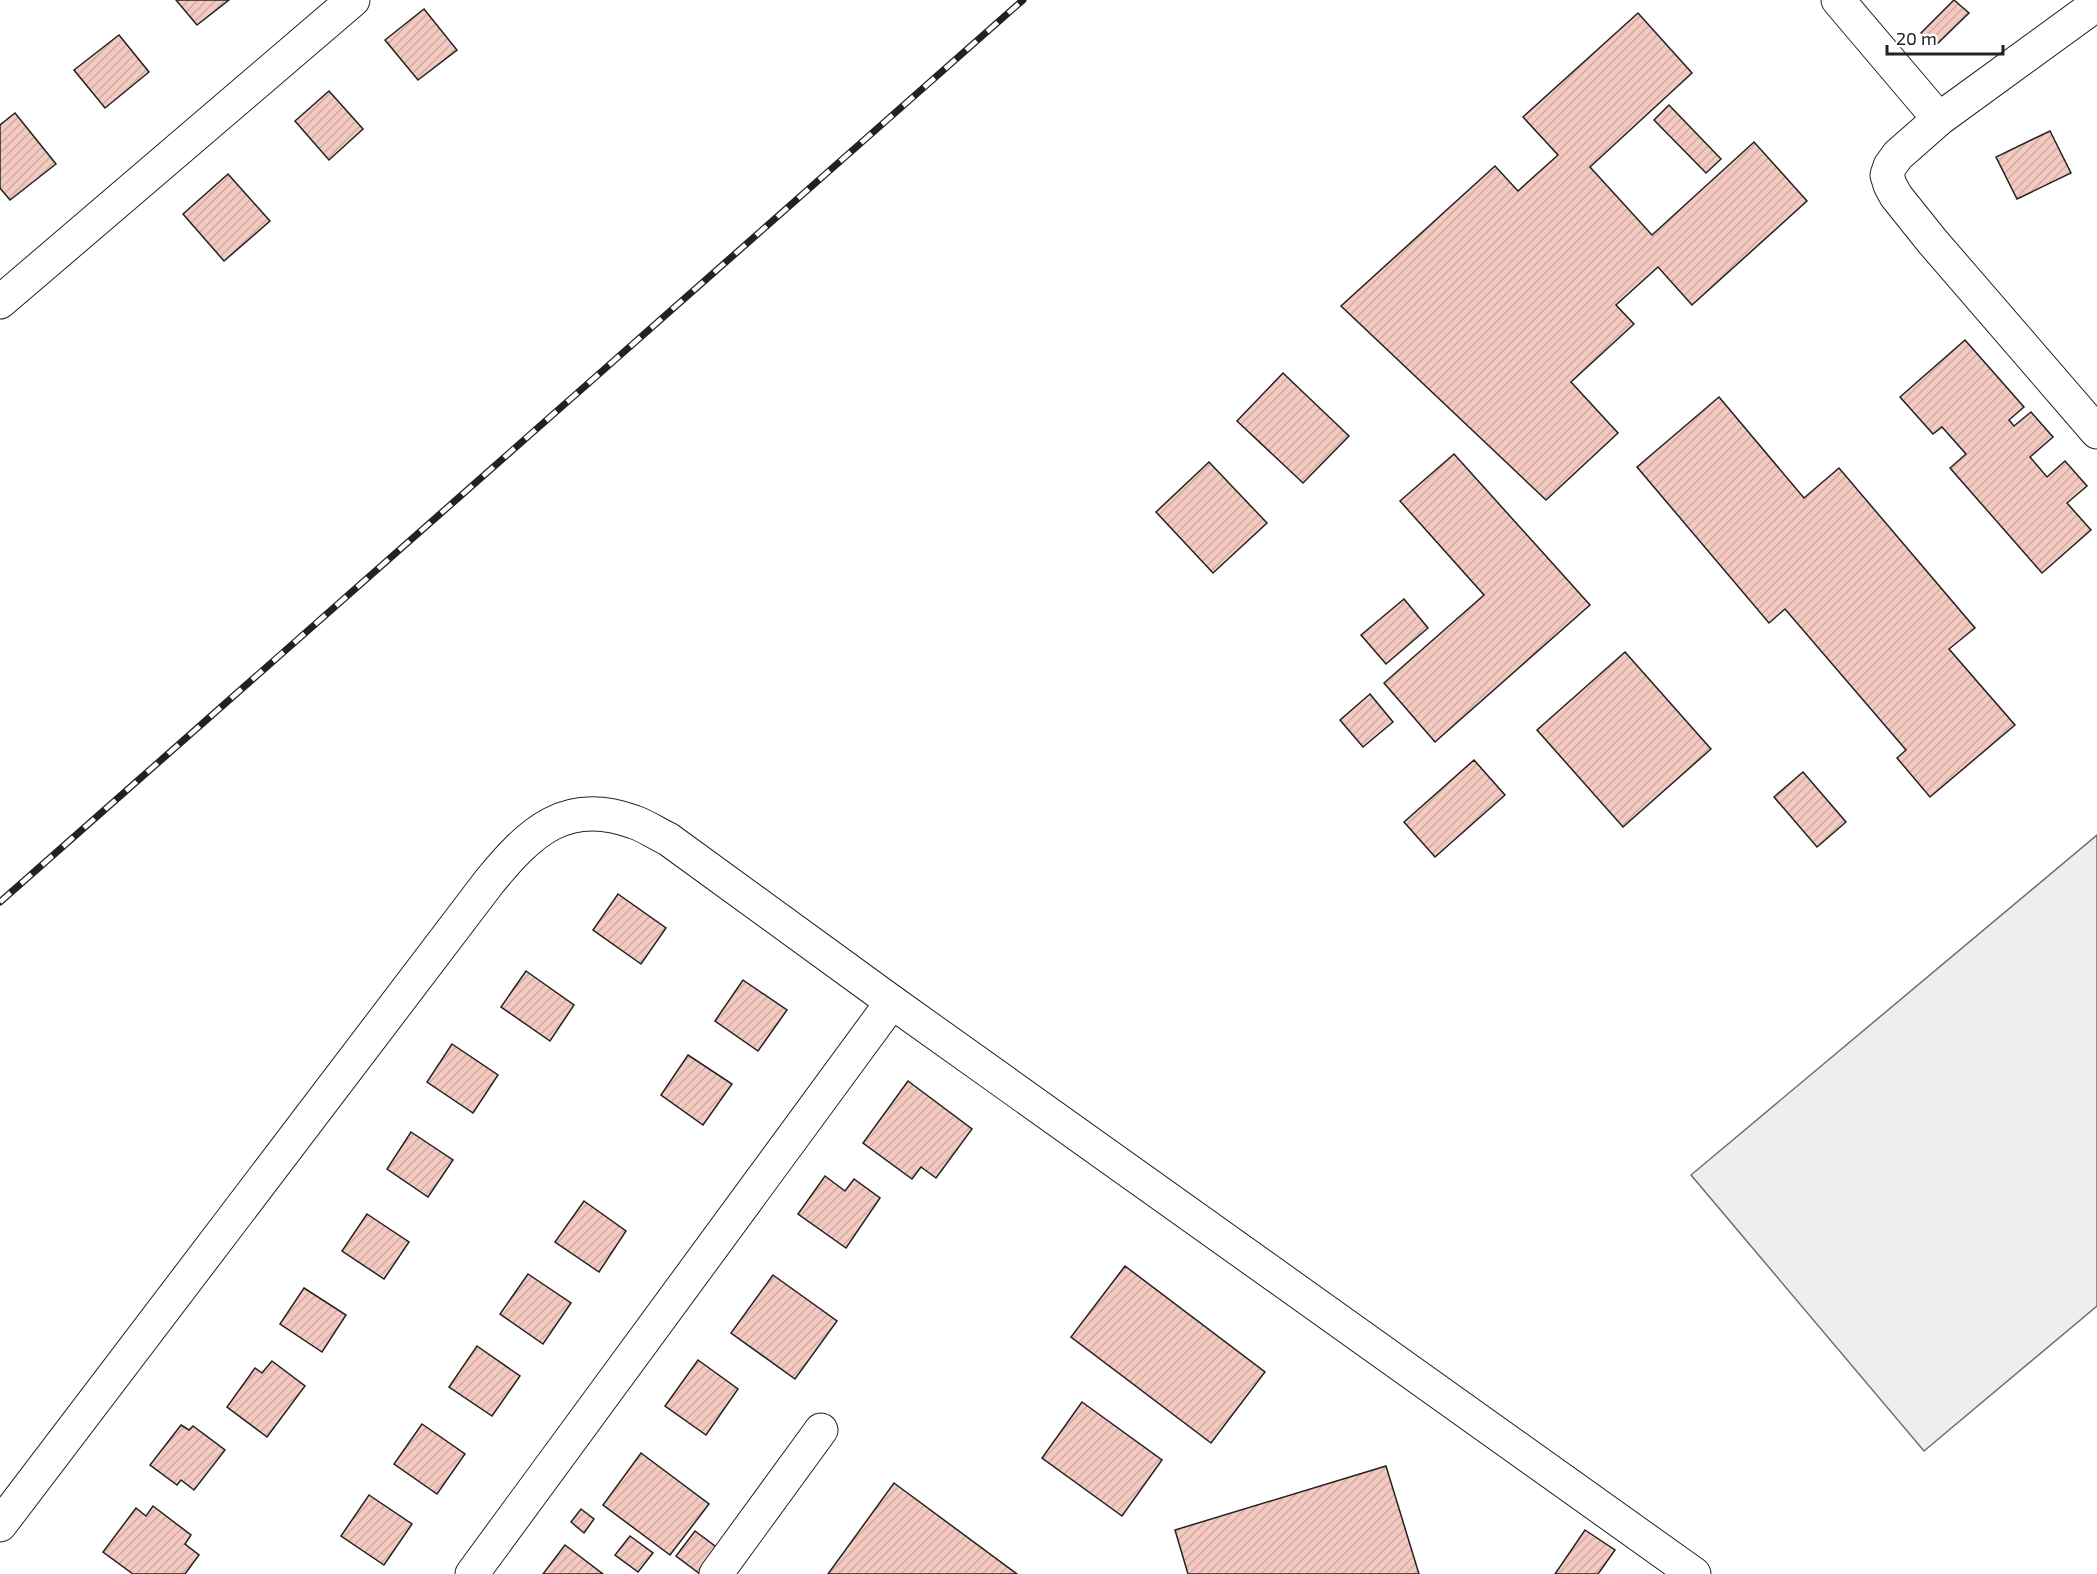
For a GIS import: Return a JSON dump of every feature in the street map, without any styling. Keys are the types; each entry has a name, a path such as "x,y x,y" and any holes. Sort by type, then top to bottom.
{"street":[{"path":"0,302 353,0"},
{"path":"1838,0 1939,119"},
{"path":"2097,4 1939,119 1898,155 1887,175 1896,196 1932,241 2097,432"},
{"path":"0,1524 513,853 540,829 572,815 600,814 635,822 668,839 892,1002 1694,1574"},
{"path":"472,1574 892,1002"},
{"path":"716,1574 821,1430"}],"shaded area":[{"path":"2097,835 2097,1306 1924,1451 1691,1175"}],"building":[{"path":"176,0 229,0 197,25"},
{"path":"1954,0 1969,13 1935,46 1921,33"},
{"path":"424,9 457,50 418,80 385,40"},
{"path":"1638,13 1692,73 1590,167 1652,235 1754,142 1807,201 1692,305 1658,267 1616,305 1634,324 1571,382 1618,433 1546,500 1341,306 1495,166 1518,191 1558,155 1523,117"},
{"path":"119,35 149,72 105,108 74,70"},
{"path":"329,91 363,129 329,160 295,121"},
{"path":"1669,105 1721,159 1706,173 1654,120"},
{"path":"15,113 56,164 10,200 0,188 0,125"},
{"path":"2050,131 2071,173 2017,199 1996,157"},
{"path":"228,174 270,221 224,261 183,214"},
{"path":"1965,340 2024,407 2009,420 2014,426 2031,412 2053,437 2030,457 2047,477 2065,461 2087,486 2067,503 2091,530 2042,573 1950,468 1966,454 1942,427 1933,434 1900,397"},
{"path":"1283,373 1349,436 1303,483 1237,421"},
{"path":"1719,397 1804,498 1839,468 1975,628 1949,649 2015,725 1930,797 1897,758 1906,750 1785,609 1769,623 1637,467"},
{"path":"1454,454 1590,605 1435,742 1384,683 1484,595 1400,501"},
{"path":"1209,462 1267,523 1213,573 1156,512"},
{"path":"1404,599 1428,628 1386,664 1361,635"},
{"path":"1625,652 1711,749 1623,827 1537,730"},
{"path":"1370,694 1393,722 1363,747 1340,720"},
{"path":"1474,760 1505,795 1435,857 1404,822"},
{"path":"1803,772 1846,822 1817,847 1774,797"},
{"path":"618,894 666,928 641,964 593,930"},
{"path":"526,971 574,1005 550,1041 501,1007"},
{"path":"743,980 787,1010 758,1051 715,1021"},
{"path":"452,1044 498,1075 473,1113 427,1082"},
{"path":"688,1055 732,1084 703,1125 661,1095"},
{"path":"908,1081 972,1129 936,1178 921,1167 912,1179 863,1143"},
{"path":"411,1132 453,1160 428,1197 387,1169"},
{"path":"825,1176 845,1191 854,1179 880,1198 846,1248 798,1214"},
{"path":"584,1201 626,1231 599,1272 555,1242"},
{"path":"367,1214 409,1242 384,1279 342,1251"},
{"path":"1125,1266 1265,1372 1211,1443 1071,1337"},
{"path":"528,1274 571,1303 543,1344 500,1314"},
{"path":"773,1275 837,1321 795,1379 731,1333"},
{"path":"304,1288 346,1315 322,1352 280,1324"},
{"path":"477,1346 520,1376 492,1416 449,1387"},
{"path":"698,1360 738,1389 706,1435 665,1406"},
{"path":"272,1361 305,1386 267,1437 227,1407 255,1368 262,1373"},
{"path":"1082,1402 1162,1460 1122,1516 1042,1458"},
{"path":"422,1424 465,1454 437,1494 394,1464"},
{"path":"181,1425 189,1430 193,1426 225,1450 194,1490 181,1480 177,1485 150,1465"},
{"path":"641,1453 709,1504 670,1555 603,1505"},
{"path":"1386,1466 1419,1574 1188,1574 1175,1530"},
{"path":"894,1483 1017,1574 828,1574"},
{"path":"369,1495 412,1524 384,1565 341,1536"},
{"path":"153,1506 191,1535 185,1544 199,1555 185,1574 133,1574 103,1552 136,1508 146,1516"},
{"path":"581,1509 594,1519 584,1533 571,1522"},
{"path":"1585,1530 1615,1550 1598,1574 1555,1574"},
{"path":"695,1531 719,1549 700,1574 676,1556"},
{"path":"630,1536 653,1553 638,1572 615,1555"},
{"path":"565,1545 603,1574 543,1574"}],"railway":[{"path":"0,902 1023,0"}]}
